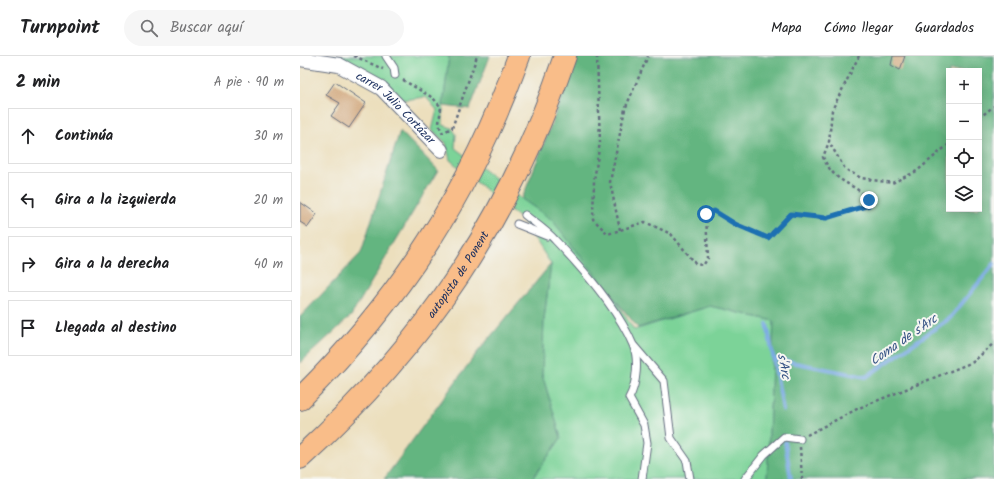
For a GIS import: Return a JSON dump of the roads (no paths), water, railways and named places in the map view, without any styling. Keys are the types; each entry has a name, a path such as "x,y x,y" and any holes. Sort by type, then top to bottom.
{"highway":[{"path":"300,399 367,327 389,300 429,242 465,181 481,148 519,56"},
{"name":"autopista de Ponent","path":"300,458 350,411 392,364 419,331 461,273 480,243 515,179 541,120 564,56"}],"street":[{"name":"carrer Julio Cortázar","path":"300,59 339,65 381,88 417,124 443,144"}],"lane":[{"path":"386,56 394,68 395,75"},
{"path":"525,215 555,239 607,301 634,346 664,381 671,438 687,461 690,479"},
{"path":"517,224 555,239"},
{"path":"634,346 636,367 633,391 629,398 644,425 647,443 642,479"},
{"path":"745,479 764,455 784,437 800,438"}],"waterway":[{"name":"Coma de s'Arc","path":"776,359 866,377 950,318 994,264"},
{"name":"s'Arc","path":"767,324 783,410"},
{"path":"785,442 791,479"}]}
